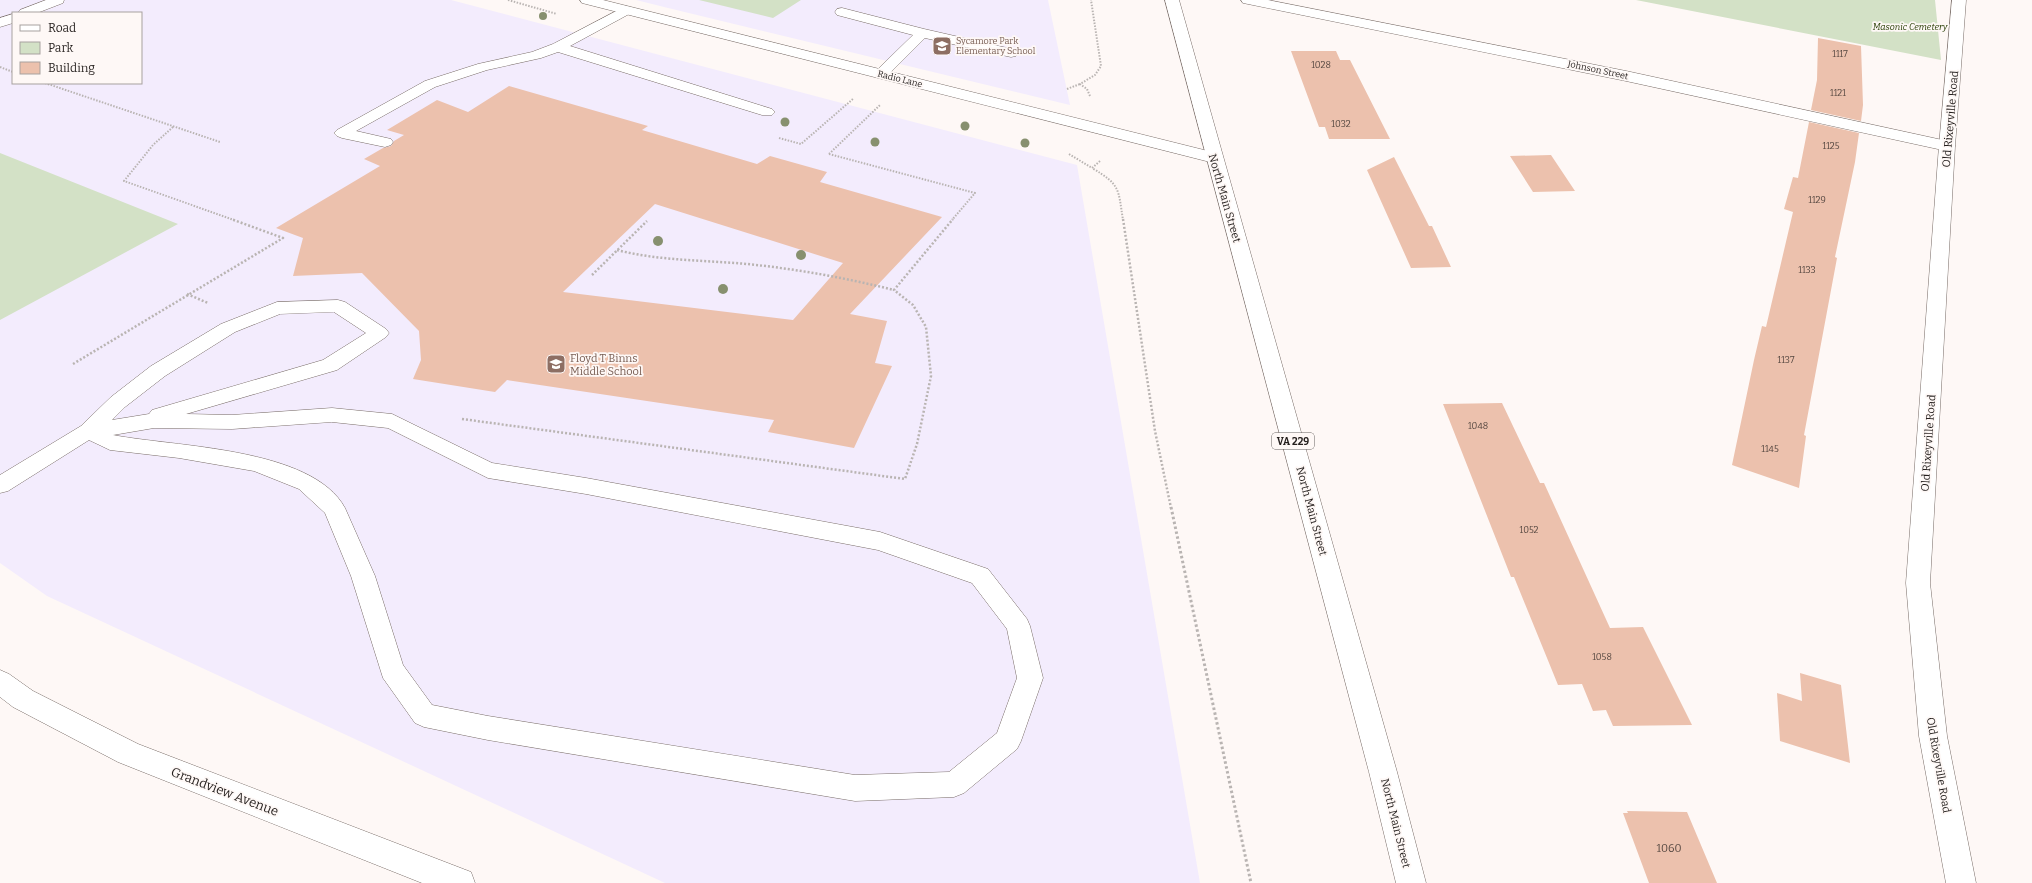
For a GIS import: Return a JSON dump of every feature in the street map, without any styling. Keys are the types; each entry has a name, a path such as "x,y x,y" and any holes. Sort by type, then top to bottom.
{"street":[{"name":"Radio Lane","path":"587,0 1214,158"},
{"name":"North Main Street","path":"1172,0 1383,772 1411,883"},
{"name":"Johnson Street","path":"1248,0 1626,76 1947,146"},
{"name":"Old Rixeyville Road","path":"1959,0 1947,146 1918,583 1933,736 1961,883"},
{"name":"Grandview Avenue","path":"0,682 23,699 128,753 460,883"}],"lane":[{"path":"28,12 58,0"},
{"path":"385,142 342,133 430,84 483,67 536,55 558,47 626,10"},
{"path":"842,12 922,33 1011,53"},
{"path":"0,23 12,18"},
{"path":"881,74 922,33"},
{"path":"558,47 767,112"},
{"path":"0,486 88,431 118,402 158,371 228,328 276,308 338,306 379,333 330,365 172,412 88,431"},
{"path":"332,415 392,421 488,470 586,486 880,541 980,576 1018,626 1030,678 1008,741 954,784 855,788 488,728 424,715 392,670 363,576 334,508 307,483 258,464 179,450 110,442 88,431 154,421 232,422 332,415"}],"path":[{"path":"508,0 559,14"},
{"path":"1088,89 1080,84 1095,76 1101,66 1091,0"},
{"path":"0,67 12,72"},
{"path":"48,84 220,142"},
{"path":"778,138 801,144 857,95"},
{"path":"884,102 829,154 975,193 894,290"},
{"path":"73,364 187,294 283,238 124,181 153,145 173,127"},
{"path":"1105,156 1092,168 1111,179 1119,192 1156,432 1250,883"},
{"path":"592,275 647,221"},
{"path":"458,418 905,479 917,444 931,376 926,327 913,305 894,290 848,280 776,268 727,262 649,258 617,250"},
{"path":"187,294 209,303"}],"shaded area":[{"name":"Floyd T Binns Middle School","path":"0,0 451,0 1077,165 1200,883 665,883 47,596 0,563"},
{"name":"Sycamore Park Elementary School","path":"636,0 1048,0 1070,105 664,7"}],"green space":[{"path":"699,0 801,0 773,18"},
{"name":"Masonic Cemetery","path":"1636,0 1935,0 1941,60"},
{"path":"0,153 178,224 0,320"}],"building":[{"path":"1818,38 1861,46 1863,105 1861,121 1811,110 1817,80"},
{"path":"1291,51 1336,51 1340,60 1350,60 1390,139 1329,139 1325,127 1319,127"},
{"name":"Floyd T Binns Middle School","path":"509,86 648,126 642,130 757,164 770,156 827,172 820,182 942,217 850,314 887,321 875,363 892,366 854,448 768,432 774,420 507,380 495,392 413,379 421,360 419,331 362,273 293,276 303,238 276,228 380,166 364,159 383,148 391,146 394,141 404,135 387,130 437,100 468,112","holes":["655,204 843,263 793,320 563,292"]},
{"path":"1809,122 1859,133 1855,162 1835,257 1837,258 1804,435 1806,436 1799,488 1732,465 1762,326 1766,327 1793,212 1784,209 1793,177 1798,178"},
{"path":"1551,155 1575,191 1533,192 1510,156"},
{"path":"1394,157 1429,226 1432,226 1451,267 1411,268 1367,170"},
{"path":"1502,403 1540,483 1544,483 1610,628 1643,627 1692,725 1613,726 1606,710 1593,711 1582,684 1558,685 1514,577 1511,577 1443,404"},
{"path":"1800,673 1841,685 1850,763 1780,741 1777,693 1802,701"},
{"path":"1627,811 1687,812 1717,883 1649,883 1623,813 1628,813"}],"place":[{"name":"Sycamore Park Elementary School","path":"942,46"},
{"name":"Floyd T Binns Middle School","path":"556,364"}]}
